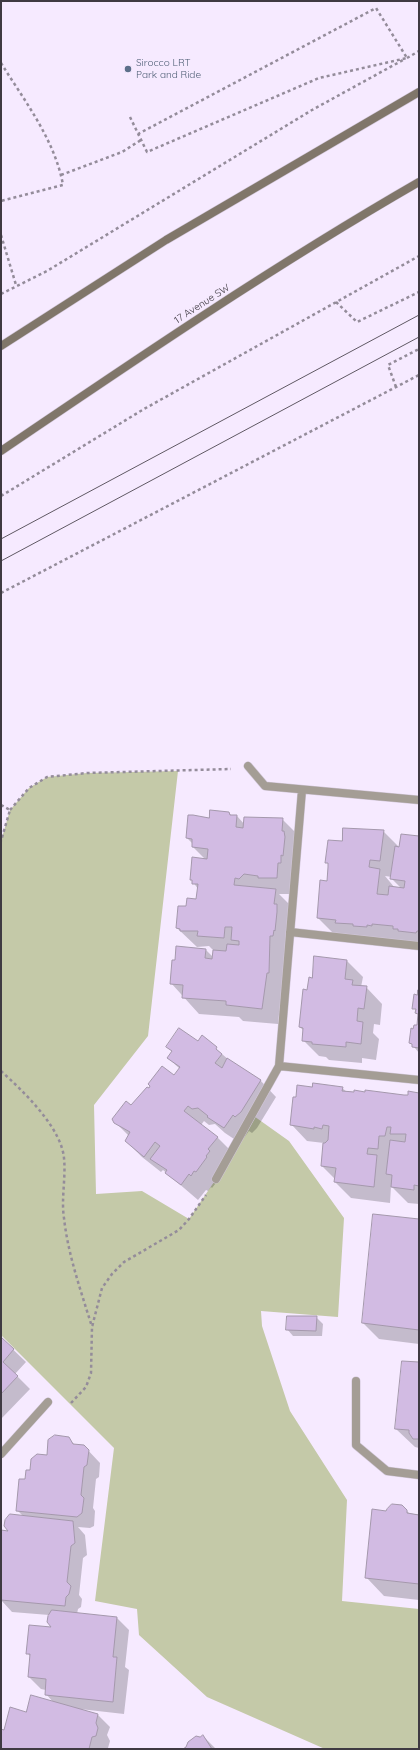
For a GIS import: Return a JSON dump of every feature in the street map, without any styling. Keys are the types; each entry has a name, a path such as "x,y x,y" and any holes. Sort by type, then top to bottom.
{"main road":[{"path":"1,346 166,240 419,92"},
{"name":"17 Avenue SW","path":"1,451 185,326 341,227 419,182"}],"street":[{"path":"248,766 265,786 419,800"},
{"path":"216,1179 279,1066 302,790"},
{"path":"290,932 419,946"},
{"path":"279,1066 419,1080"},
{"path":"356,1380 356,1445 387,1471 419,1475"},
{"path":"1,1454 48,1402"}],"path":[{"path":"138,134 376,8 407,58"},
{"path":"1,294 16,285 47,271 312,110 419,52"},
{"path":"130,117 147,152 319,78 407,58"},
{"path":"1,63 47,139 63,184 1,201"},
{"path":"61,175 122,152 141,140"},
{"path":"1,235 16,285"},
{"path":"1,496 144,409 419,256"},
{"path":"336,302 357,322 419,292"},
{"path":"396,387 388,366 419,349"},
{"path":"1,593 419,375"},
{"path":"1,841 10,810 29,788 47,777 87,773 219,770 248,766"},
{"path":"1,805 10,810"},
{"path":"1,1071 43,1115 58,1137 64,1156 63,1216 68,1247 92,1327"},
{"path":"71,1403 86,1387 91,1373 92,1327 102,1288 112,1274 124,1262 179,1230 189,1219 216,1179"}],"green space":[{"path":"178,771 148,1036 94,1105 96,1194 142,1191 189,1219 216,1179 251,1114 289,1141 344,1218 338,1317 261,1311 262,1326 290,1411 347,1500 342,1601 419,1609 419,1749 325,1749 207,1697 139,1635 137,1609 95,1601 114,1448 1,1335 1,841 10,810 29,788 47,777 87,773"}],"building":[{"path":"210,810 229,812 230,815 237,815 236,827 243,828 244,817 283,818 282,831 284,831 285,837 283,856 281,855 281,863 278,863 277,878 258,878 258,876 244,874 239,879 235,878 234,885 276,889 274,904 277,904 275,931 274,930 273,936 270,936 269,973 267,973 262,1009 226,1005 226,1001 182,998 183,985 170,984 172,960 175,960 176,946 206,949 205,958 212,959 213,950 226,951 227,944 239,945 239,941 231,940 232,927 225,927 224,938 197,936 198,931 180,931 180,929 176,928 178,906 186,906 187,898 196,899 198,884 192,884 192,880 190,880 192,857 207,859 208,849 192,847 192,839 186,838 188,815 209,818"},
{"path":"343,828 384,830 380,861 370,860 369,867 380,869 377,894 388,895 389,886 404,888 405,881 390,879 395,846 399,847 401,834 419,836 419,931 416,933 398,931 398,929 393,929 393,926 372,924 372,926 367,925 367,927 353,926 353,924 335,923 336,920 317,918 320,880 327,881 328,863 325,863 328,840 342,841"},
{"path":"314,956 347,960 345,979 353,980 352,985 367,986 364,1009 358,1008 357,1021 363,1022 361,1044 346,1042 346,1047 312,1044 312,1042 302,1041 303,1028 299,1027 303,989 307,990 309,977 312,978"},
{"path":"418,990 419,1048 412,1047 412,1044 409,1043 411,1028 413,1029 414,1025 417,1025 418,1014 415,1013 416,1009 412,1009 414,994 417,995"},
{"path":"179,1028 198,1041 202,1035 217,1047 216,1049 222,1054 215,1063 222,1068 227,1058 261,1080 241,1112 235,1117 233,1115 224,1128 207,1117 208,1116 198,1108 192,1109 188,1106 184,1111 218,1137 208,1149 210,1151 206,1156 207,1157 196,1172 194,1171 191,1176 189,1174 181,1185 165,1173 167,1170 150,1159 160,1146 155,1142 144,1157 125,1141 130,1132 114,1123 112,1119 126,1101 131,1105 147,1087 149,1088 150,1086 148,1084 162,1066 174,1075 180,1067 167,1058 172,1051 166,1047"},
{"path":"313,1083 343,1087 342,1091 354,1092 354,1090 365,1092 365,1090 404,1095 408,1095 408,1091 419,1093 419,1186 414,1185 414,1190 391,1187 392,1175 386,1174 390,1140 405,1142 406,1134 390,1134 391,1127 387,1127 385,1136 379,1136 378,1149 368,1148 367,1154 377,1155 374,1187 334,1182 336,1168 321,1166 323,1143 328,1140 329,1126 323,1125 322,1129 314,1127 314,1129 290,1125 293,1097 296,1097 297,1085 312,1087"},
{"path":"373,1214 419,1219 419,1330 362,1323"},
{"path":"287,1316 317,1316 316,1331 286,1330"},
{"path":"1,1337 14,1349 3,1362 18,1376 1,1394"},
{"path":"402,1361 419,1362 419,1439 413,1439 409,1433 409,1430 395,1429"},
{"path":"55,1435 69,1437 73,1444 84,1445 89,1450 87,1465 84,1467 81,1495 84,1498 82,1513 77,1517 16,1511 19,1479 25,1479 26,1470 30,1470 31,1459 37,1454 47,1455 48,1440"},
{"path":"392,1504 402,1505 407,1510 407,1513 419,1515 419,1584 365,1578 372,1509 386,1511"},
{"path":"10,1514 73,1521 75,1543 71,1546 67,1582 71,1586 69,1594 66,1597 65,1606 1,1600 1,1530 8,1531 4,1526 5,1520"},
{"path":"52,1610 117,1617 113,1657 117,1657 113,1702 45,1695 46,1679 28,1677 30,1654 26,1654 29,1625 51,1627 47,1622 48,1616"},
{"path":"31,1695 98,1714 96,1723 98,1728 96,1736 92,1737 89,1749 1,1749 1,1729 4,1730 10,1707 26,1712"},
{"path":"203,1735 212,1749 183,1749 186,1747 188,1742 196,1736 200,1737"}],"tram line":[{"path":"1,539 419,315"},
{"path":"1,561 419,337"}],"place":[{"name":"Sirocco LRT Park and Ride","path":"128,69"}]}
